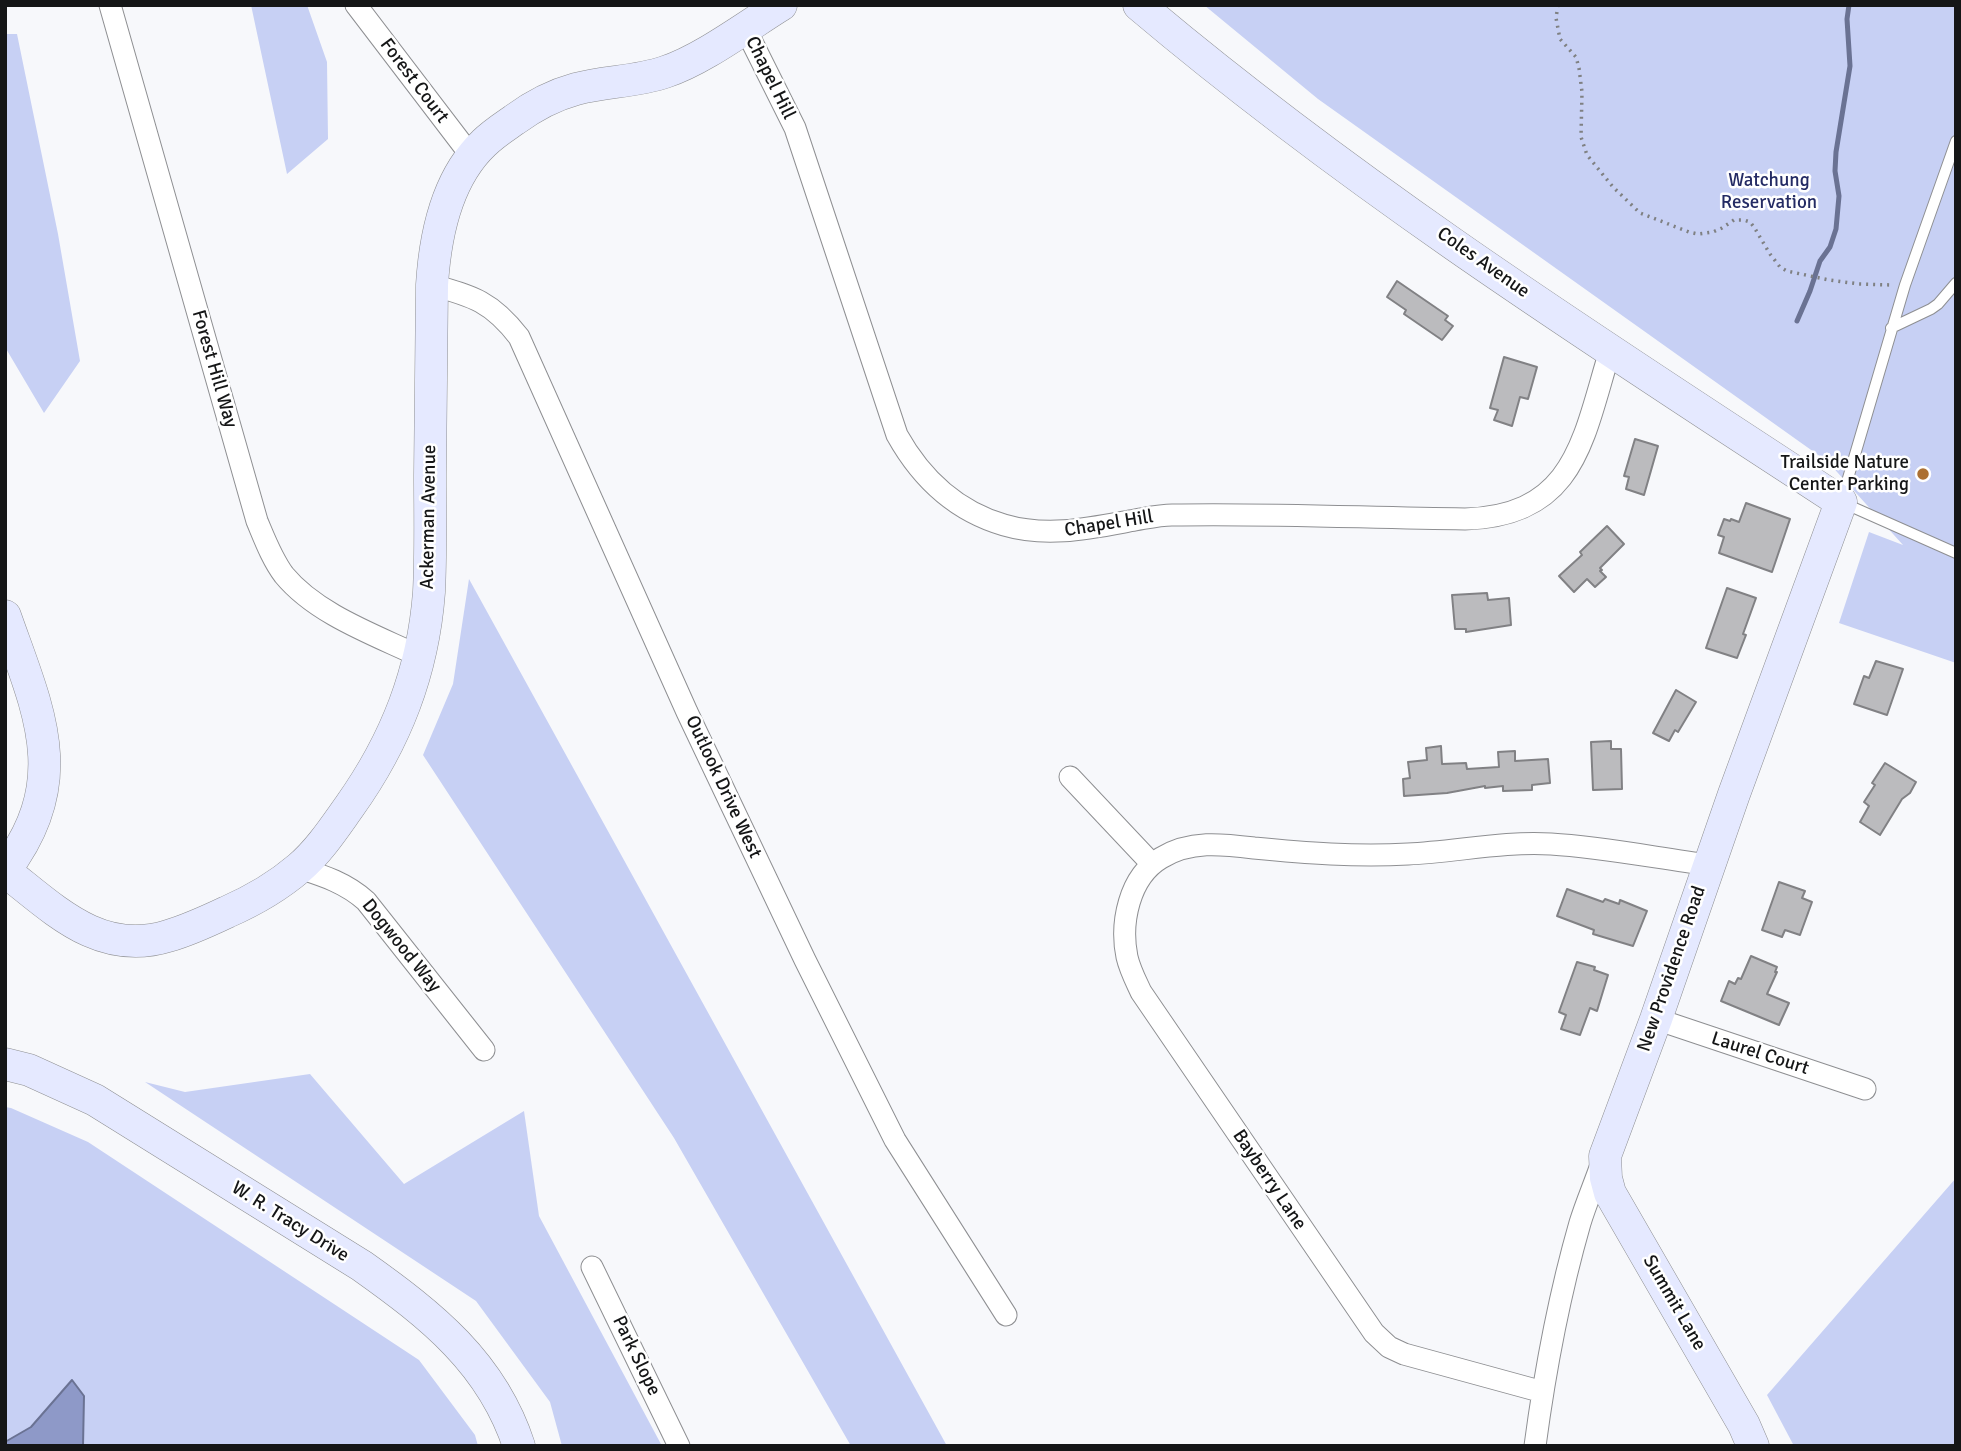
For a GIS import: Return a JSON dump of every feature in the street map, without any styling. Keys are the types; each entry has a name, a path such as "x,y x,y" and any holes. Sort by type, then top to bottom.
{"street":[{"name":"Forest Hill Way","path":"110,5 253,508 270,553 285,576 315,603 347,622 419,656"},
{"name":"Forest Court","path":"356,5 472,157"},
{"name":"Ackerman Avenue","path":"5,870 79,927 110,939 131,942 167,937 197,926 264,892 299,868 320,846 384,753 407,701 419,656 429,581 434,255 448,201 459,177 483,144 542,102 579,89 642,79 667,72 701,55 781,5"},
{"name":"Coles Avenue","path":"1139,5 1270,112 1342,165 1610,351 1841,502"},
{"name":"Chapel Hill","path":"745,28 795,128 897,435 916,465 941,492 971,512 988,519 1023,530 1058,532 1168,514 1465,519 1512,513 1553,488 1574,460 1583,440 1610,351"},
{"name":"Outlook Drive West","path":"432,285 464,293 486,304 504,318 519,337 693,724 805,960 895,1140 1006,1315"},
{"name":"New Providence Road","path":"1535,1446 1568,1269 1581,1220 1841,502"},
{"path":"5,615 38,709 46,750 45,777 37,816 17,855 5,870"},
{"path":"1070,777 1152,864"},
{"name":"Bayberry Lane","path":"1543,1392 1405,1354 1389,1347 1374,1333 1141,992 1127,956 1126,921 1134,888 1152,864 1175,851 1185,847 1219,844 1324,855 1378,855 1549,844 1709,865"},
{"name":"Dogwood Way","path":"299,868 331,878 366,901 484,1050"},
{"name":"Laurel Court","path":"1656,1019 1865,1089"},
{"name":"W. R. Tracy Drive","path":"5,1064 29,1070 95,1100 362,1266 404,1296 467,1353 493,1391 519,1446"},
{"name":"Summit Lane","path":"1605,1156 1610,1193 1754,1446"},
{"name":"Park Slope","path":"592,1267 679,1446"}],"lane":[{"path":"1956,141 1891,328 1841,502 1956,553"},
{"path":"1891,328 1931,309 1956,283"}],"path":[{"path":"1558,5 1556,18 1560,39 1576,57 1579,68 1582,92 1581,137 1587,155 1597,170 1640,212 1689,232 1698,233 1713,232 1734,220 1749,222 1780,267 1787,271 1859,284 1905,285"}],"green space":[{"path":"251,5 307,5 327,62 328,139 287,174"},
{"name":"Watchung Reservation","path":"1204,5 1956,5 1956,663 1839,623 1869,532 1903,545 1828,462 1318,99"},
{"path":"5,34 17,34 58,234 80,361 44,413 5,347"},
{"path":"469,579 947,1446 851,1446 674,1138 423,755 453,684"},
{"path":"310,1074 404,1184 524,1111 539,1216 662,1446 562,1446 550,1402 476,1301 145,1082 185,1092"},
{"path":"5,1107 88,1142 419,1360 475,1435 478,1446 83,1446 84,1396 72,1380 31,1427 5,1442"},
{"path":"1956,1178 1956,1446 1794,1446 1767,1395"}],"shaded area":[{"path":"72,1380 84,1396 83,1446 5,1446 5,1442 31,1427"}],"building":[{"path":"1397,281 1448,316 1445,320 1453,326 1442,340 1404,314 1406,310 1387,297"},
{"path":"1504,357 1537,367 1528,399 1520,397 1512,426 1494,420 1498,410 1490,408"},
{"path":"1635,439 1658,446 1644,495 1626,489 1629,477 1624,476"},
{"path":"1746,503 1790,519 1772,572 1719,553 1724,537 1718,535 1724,519 1739,522"},
{"path":"1607,526 1624,544 1600,568 1606,577 1595,587 1587,579 1574,592 1559,576"},
{"path":"1727,588 1756,598 1737,658 1706,648"},
{"path":"1487,593 1488,600 1509,598 1511,625 1466,632 1466,629 1455,629 1452,595"},
{"path":"1876,661 1903,669 1887,715 1854,704 1864,676 1869,678"},
{"path":"1676,690 1696,702 1678,732 1675,730 1669,741 1653,733"},
{"path":"1611,741 1611,749 1621,749 1622,789 1593,790 1591,742"},
{"path":"1441,746 1442,764 1466,763 1467,769 1499,767 1498,752 1515,751 1515,761 1548,759 1550,783 1532,785 1532,790 1503,791 1503,786 1485,786 1447,793 1404,796 1403,779 1410,778 1408,762 1427,760 1426,748"},
{"path":"1885,763 1916,782 1880,835 1860,822 1869,806 1864,802 1875,785 1872,783"},
{"path":"1779,882 1805,891 1802,898 1812,902 1800,935 1785,930 1782,937 1762,930"},
{"path":"1567,889 1603,902 1605,899 1619,904 1620,900 1647,911 1633,946 1593,934 1594,930 1557,916"},
{"path":"1751,956 1777,967 1767,994 1789,1003 1779,1025 1721,1001 1729,981 1735,984 1738,978 1741,979"},
{"path":"1577,962 1595,967 1594,970 1608,975 1597,1011 1590,1008 1580,1035 1561,1029 1566,1015 1559,1012"}],"waterway":[{"path":"1797,321 1820,261 1830,247 1836,229 1839,196 1835,171 1836,152 1850,66 1847,19 1849,5"}],"place":[{"name":"Trailside Nature Center Parking","path":"1923,474"}]}
